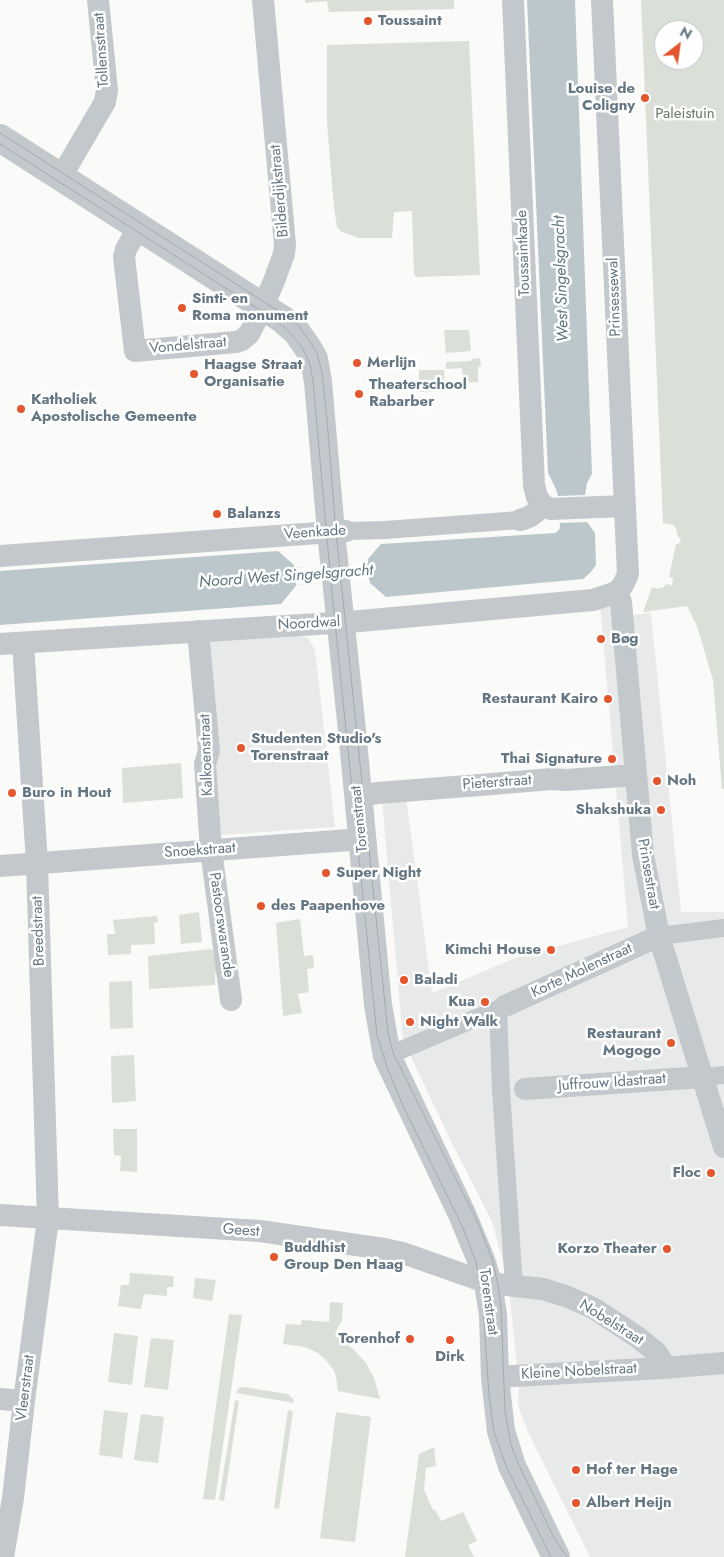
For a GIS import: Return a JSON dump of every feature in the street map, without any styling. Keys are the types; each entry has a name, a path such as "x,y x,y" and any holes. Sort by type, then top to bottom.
{"street":[{"name":"Tollensstraat","path":"61,177 105,102 106,90 98,0"},
{"name":"Bilderdijkstraat","path":"263,0 285,245 284,254 263,307"},
{"name":"Toussaintkade","path":"513,0 534,485 537,497 550,507"},
{"name":"Prinsessewal","path":"602,0 628,574 617,592"},
{"path":"0,138 263,307 296,331 314,359 339,531"},
{"name":"Vondelstraat","path":"139,227 124,256 135,352 242,340 249,334 263,307"},
{"path":"550,507 624,506"},
{"name":"Veenkade","path":"0,556 339,531 384,530 520,520 550,507"},
{"name":"Torenstraat","path":"339,531 336,574 341,622 367,795 363,839 378,1006 387,1056 469,1230 481,1260 510,1285"},
{"name":"Noordwal","path":"0,644 341,622 593,600 617,592"},
{"name":"Prinsestraat","path":"617,592 621,602 643,855 659,936 713,1076 724,1148"},
{"name":"Kalkoenstraat","path":"198,631 209,750 205,764 211,850"},
{"name":"Breedstraat","path":"23,643 36,864 48,1219"},
{"name":"Pieterstraat","path":"367,795 552,779 566,780 636,775"},
{"name":"Snoekstraat","path":"0,866 363,839"},
{"name":"Pastoorswarande","path":"211,850 231,1000"},
{"path":"659,936 724,928"},
{"name":"Korte Molenstraat","path":"502,1008 659,936"},
{"path":"387,1056 502,1008"},
{"name":"Torenstraat","path":"502,1008 501,1090 510,1285 492,1315 495,1377 501,1432 509,1457 534,1514 556,1557"},
{"name":"Juffrouw Idastraat","path":"501,1090 713,1076"},
{"name":"Geest","path":"0,1215 260,1231 384,1249 510,1285"},
{"name":"Vleerstraat","path":"3,1557 13,1498 48,1219"},
{"name":"Nobelstraat","path":"510,1285 543,1289 568,1296 593,1308 636,1336 656,1352 662,1361 663,1368"},
{"path":"663,1368 724,1363"},
{"name":"Kleine Nobelstraat","path":"495,1377 663,1368"},
{"path":"0,1398 24,1401"}],"shaded area":[{"path":"623,603 625,616 651,613 681,912 724,912 724,1557 590,1557 528,1432 518,1405 519,1387 508,1279 492,1222 403,1040 382,800 406,796 432,993 518,957 628,927 600,604"},
{"name":"Studenten Studio's Torenstraat","path":"284,633 308,638 315,650 335,827 221,835 205,640"}],"green space":[{"path":"305,0 454,0 454,9 329,12 327,1 305,3"},
{"name":"Paleistuin","path":"641,0 724,0 724,789 722,789 713,680 697,626 687,606 643,612 652,587 658,589 666,584 672,585 673,578 669,577 676,544 679,544 681,538 678,537 676,528 673,525 663,523"},
{"path":"469,41 480,275 417,277 414,275 412,211 394,212 392,238 359,238 342,232 337,227 327,123 327,45"},
{"path":"444,330 469,330 471,351 446,353"},
{"path":"480,358 481,366 478,367 478,382 463,383 462,368 446,369 446,362 471,361 471,359"},
{"path":"419,370 444,370 445,391 419,392"},
{"path":"181,763 183,798 123,803 122,768"},
{"path":"199,912 202,942 181,944 179,915"},
{"path":"157,916 158,922 154,923 155,944 131,945 131,954 108,955 107,934 115,934 113,920"},
{"path":"300,919 304,956 313,955 314,968 307,969 309,992 298,994 302,1013 283,1016 276,923"},
{"path":"211,949 217,954 219,968 215,974 215,985 149,989 148,956"},
{"path":"132,981 133,1028 110,1029 109,982"},
{"path":"134,1055 136,1101 112,1103 111,1056"},
{"path":"113,1129 137,1129 137,1172 120,1171 121,1156 114,1155"},
{"path":"130,1273 174,1276 173,1287 167,1287 167,1296 144,1294 141,1309 118,1306 121,1285 129,1285"},
{"path":"195,1278 216,1280 212,1301 193,1298"},
{"path":"330,1302 343,1303 342,1320 335,1333 336,1336 353,1349 366,1363 374,1378 380,1399 338,1391 336,1376 324,1358 305,1347 283,1344 286,1324 301,1325 302,1320 329,1322"},
{"path":"229,1314 242,1315 215,1500 203,1499"},
{"path":"114,1333 138,1336 132,1385 108,1382"},
{"path":"151,1338 174,1340 168,1390 144,1387"},
{"path":"239,1388 288,1394 294,1403 236,1393"},
{"path":"235,1400 239,1401 224,1501 219,1500"},
{"path":"104,1410 128,1413 122,1458 99,1455"},
{"path":"288,1410 293,1411 279,1509 274,1508"},
{"path":"336,1412 371,1417 355,1542 320,1538"},
{"path":"141,1414 164,1417 158,1463 134,1460"},
{"path":"434,1447 436,1466 426,1468 424,1490 433,1510 435,1510 441,1521 463,1512 477,1541 468,1545 474,1557 405,1557 419,1454"}],"water":[{"path":"527,0 575,0 592,474 587,483 585,495 587,522 595,533 596,565 590,573 583,579 386,597 370,583 369,579 296,585 281,604 0,625 0,571 278,551 295,568 368,563 368,559 381,544 555,533 558,531 560,528 558,496 548,473"}],"pier":[{"path":"585,495 587,522 559,523 558,496"},
{"path":"367,562 369,580 296,585 295,568"}],"tram line":[{"path":"0,133 297,324 317,353 322,373 327,420 336,532 388,1033 393,1053 478,1223 493,1262 501,1307 505,1411 511,1445 554,1538 567,1557"},
{"path":"0,144 274,319 298,342 310,364 377,1035 387,1067 404,1108 463,1228 476,1262 483,1305 489,1395 494,1432 506,1466 551,1557"}],"place":[{"name":"Toussaint","path":"368,21"},
{"name":"Louise de Coligny","path":"645,98"},
{"name":"Sinti- en Roma monument","path":"182,308"},
{"name":"Merlijn","path":"357,363"},
{"name":"Haagse Straat Organisatie","path":"194,374"},
{"name":"Theaterschool Rabarber","path":"359,394"},
{"name":"Katholiek Apostolische Gemeente","path":"21,409"},
{"name":"Balanzs","path":"217,514"},
{"name":"Bøg","path":"601,639"},
{"name":"Restaurant Kairo","path":"608,699"},
{"name":"Studenten Studio's Torenstraat","path":"241,748"},
{"name":"Thai Signature","path":"612,759"},
{"name":"Noh","path":"657,781"},
{"name":"Buro in Hout","path":"12,793"},
{"name":"Shakshuka","path":"661,810"},
{"name":"Super Night","path":"326,873"},
{"name":"des Paapenhove","path":"261,906"},
{"name":"Kimchi House","path":"551,950"},
{"name":"Baladi","path":"404,980"},
{"name":"Kua","path":"485,1002"},
{"name":"Night Walk","path":"410,1022"},
{"name":"Restaurant Mogogo","path":"671,1043"},
{"name":"Floc","path":"711,1173"},
{"name":"Korzo Theater","path":"667,1249"},
{"name":"Buddhist Group Den Haag","path":"274,1257"},
{"name":"Torenhof","path":"410,1339"},
{"name":"Dirk","path":"450,1340"},
{"name":"Hof ter Hage","path":"576,1470"},
{"name":"Albert Heijn","path":"576,1503"}],"water label":[{"name":"West Singelsgracht","path":"562,279"},
{"name":"Noord West Singelsgracht","path":"286,577"}]}
